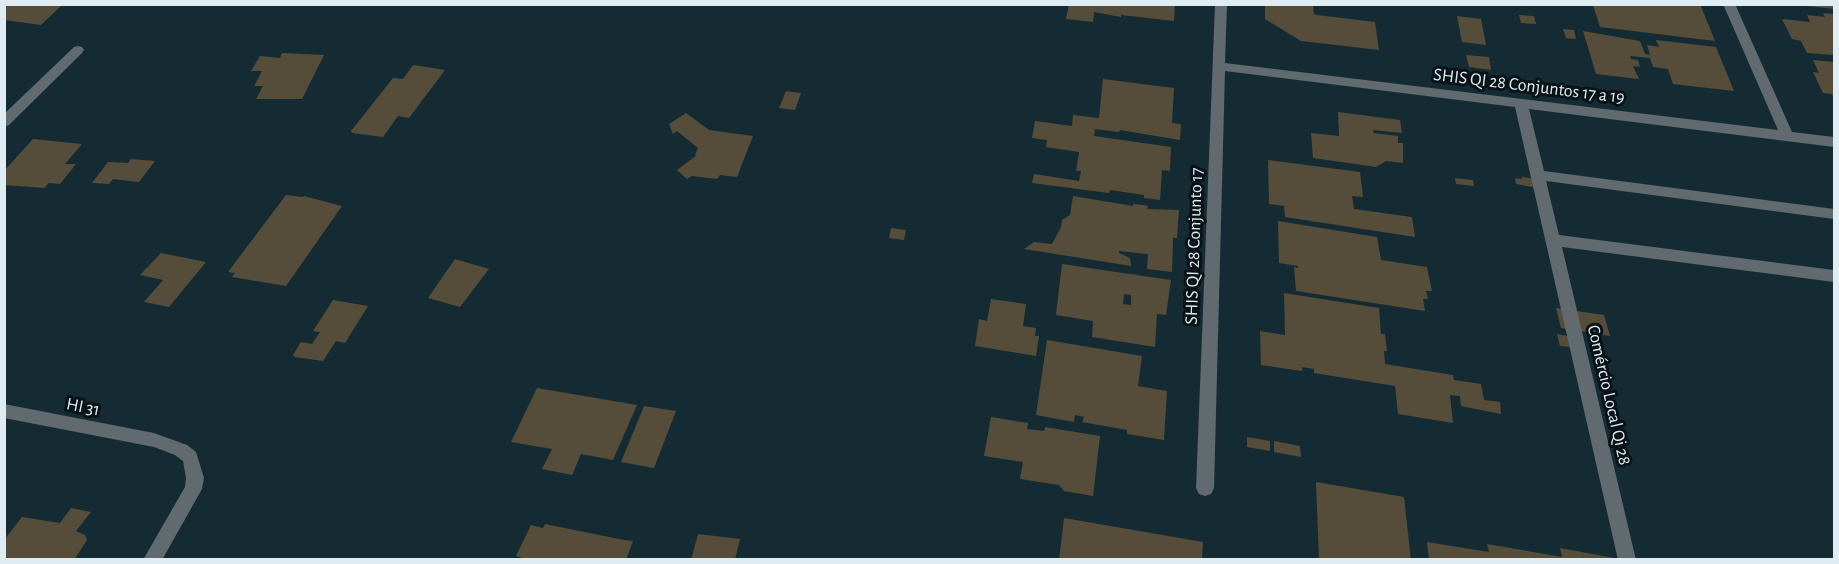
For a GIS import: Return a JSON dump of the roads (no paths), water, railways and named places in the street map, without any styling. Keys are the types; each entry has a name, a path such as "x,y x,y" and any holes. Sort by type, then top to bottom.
{"street":[{"name":"SHIS QI 28 Conjunto 17","path":"1205,488 1221,4"},
{"path":"1729,4 1787,136"},
{"path":"4,122 78,50"},
{"name":"SHIS QI 28 Conjuntos 17 a 19","path":"1220,66 1834,142"},
{"name":"Comércio Local Qi 28","path":"1521,103 1627,560"},
{"path":"1537,175 1834,214"},
{"path":"1552,240 1834,276"},
{"name":"HI 31","path":"4,411 154,440 182,450 190,457 195,478 188,502 152,560"}]}
